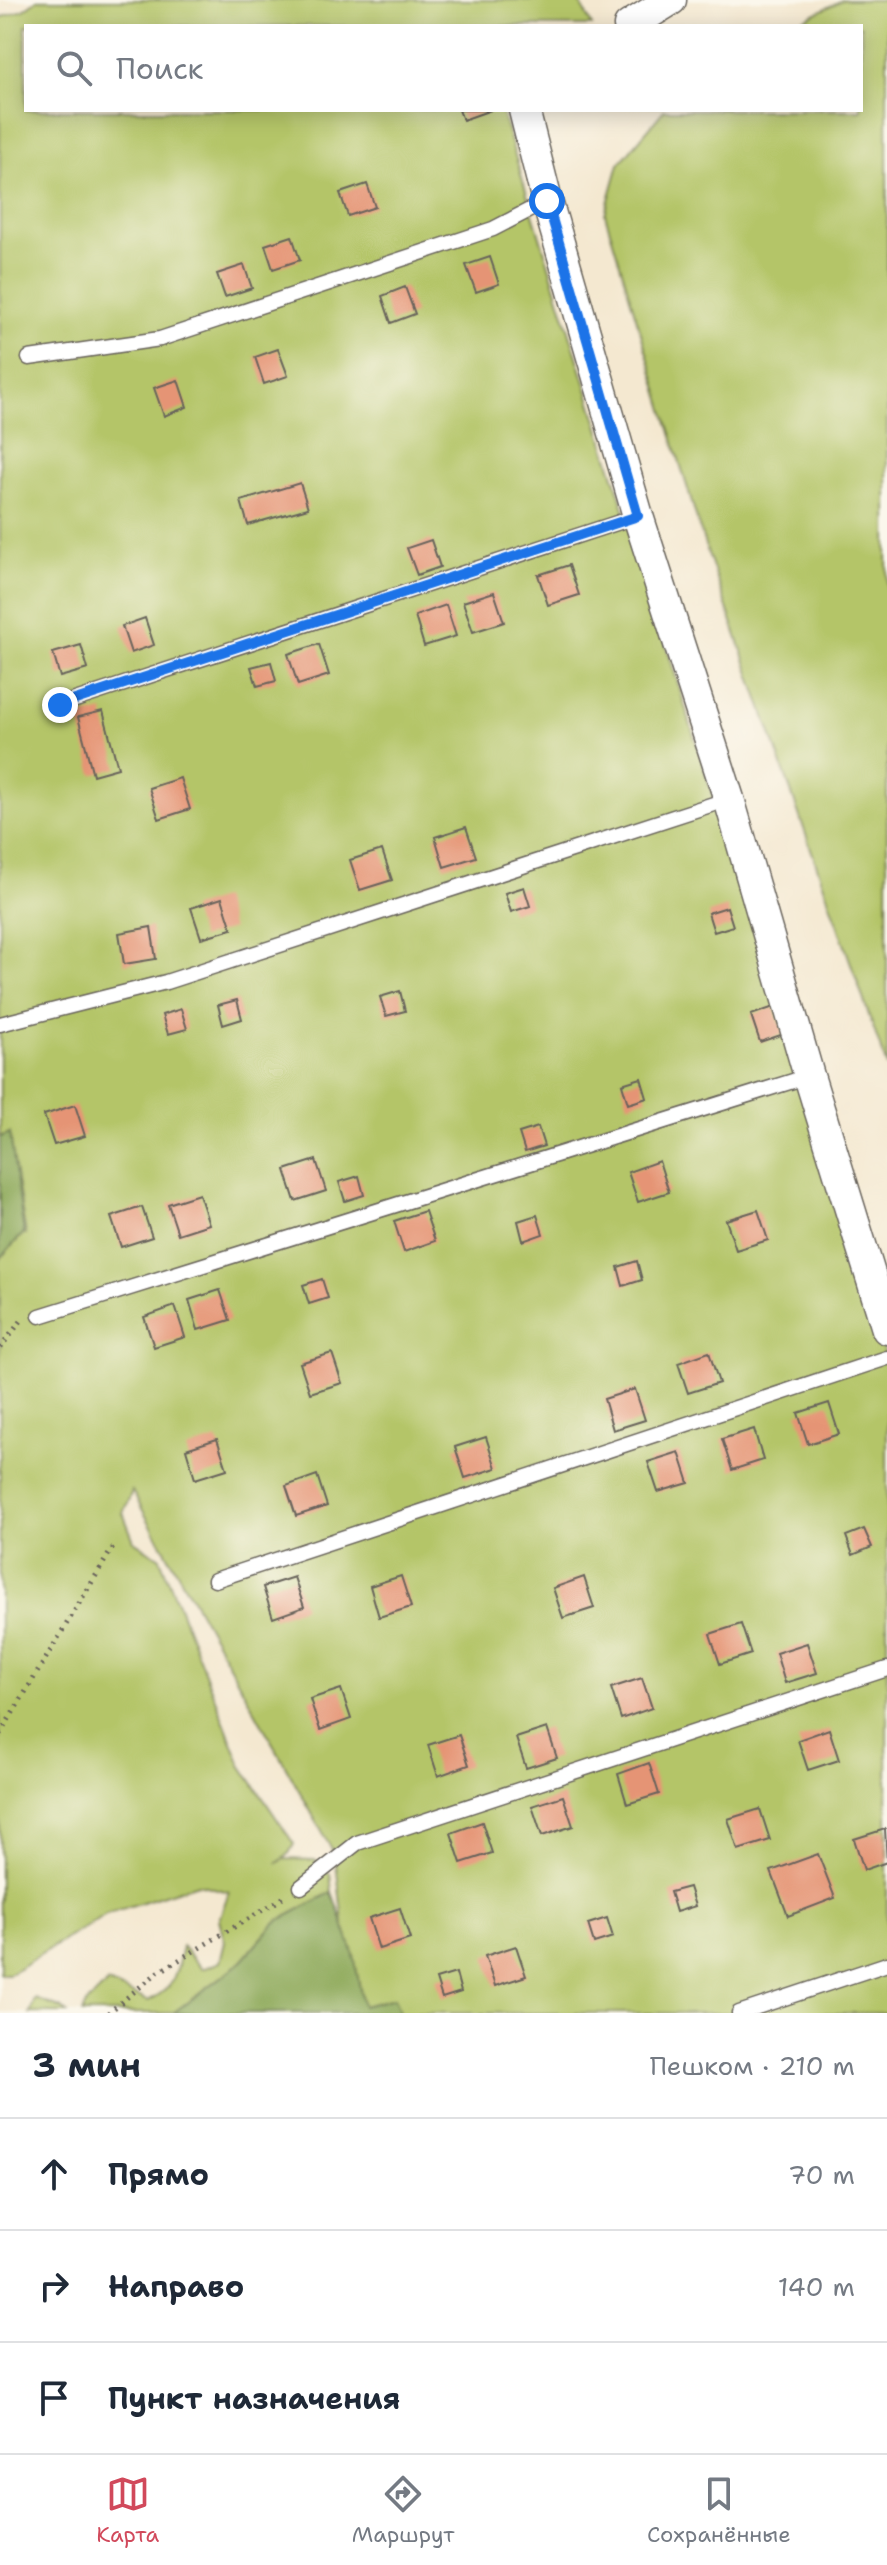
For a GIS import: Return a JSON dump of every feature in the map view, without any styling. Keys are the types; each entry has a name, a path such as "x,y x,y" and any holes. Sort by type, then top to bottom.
{"street":[{"path":"632,24 671,0"},
{"path":"525,112 547,201 638,516 729,799 809,1076 887,1329"}],"lane":[{"path":"29,358 160,339 493,229 547,201"},
{"path":"60,705 638,516"},
{"path":"0,1024 166,982 729,799"},
{"path":"40,1316 809,1076"},
{"path":"215,1580 887,1358"},
{"path":"301,1887 357,1843 887,1669"},
{"path":"739,2013 887,1964"}],"path":[{"path":"0,1734 115,1544"},
{"path":"108,2013 157,1973 301,1887"}],"green space":[{"path":"37,0 579,0 591,24 24,24 24,112 502,112 887,1361 887,2013 354,2013 335,1855 132,1491 123,1513 134,1541 160,1558 241,1765 294,1844 288,1855 276,1864 284,1859 315,1860 330,1874 332,1892 276,1922 239,1964 173,2013 82,2013 86,2004 108,1983 148,2001 157,1996 173,1980 182,1946 202,1969 220,1962 225,1942 219,1919 229,1892 198,1884 106,1914 9,1974 0,1974 0,1261 26,1234 9,1134 0,1137 0,18 23,10"},
{"path":"842,0 887,0 887,1067 702,536 605,214 619,164 662,112 863,112 863,24 794,24"},
{"path":"10,1133 24,1233 0,1261 0,1137"},
{"path":"332,1892 354,1955 363,2006 394,1998 400,2013 173,2013 239,1964 276,1922"},
{"path":"35,1999 60,2008 67,2013 30,2013"}],"building":[{"path":"460,112 485,112 463,120"},
{"path":"367,184 375,207 348,216 340,193"},
{"path":"292,236 300,260 273,269 265,245"},
{"path":"490,257 499,284 476,292 466,265"},
{"path":"244,265 252,288 225,297 217,274"},
{"path":"405,287 415,314 391,323 382,296"},
{"path":"278,349 288,376 264,384 255,357"},
{"path":"178,380 187,407 164,416 154,388"},
{"path":"300,483 308,508 248,525 241,501"},
{"path":"431,540 440,567 417,575 407,548"},
{"path":"569,565 579,595 548,605 538,575"},
{"path":"494,592 504,622 473,632 463,602"},
{"path":"446,605 456,636 424,646 415,616"},
{"path":"145,618 154,645 131,653 122,626"},
{"path":"319,644 329,675 298,685 288,654"},
{"path":"81,645 88,669 60,677 53,653"},
{"path":"271,662 276,681 257,686 251,667"},
{"path":"103,711 118,768 93,775 78,717"},
{"path":"180,778 190,809 159,819 149,788"},
{"path":"466,827 476,857 444,867 435,837"},
{"path":"382,850 392,880 360,890 350,860"},
{"path":"524,887 530,906 511,912 505,893"},
{"path":"222,898 232,929 201,938 191,908"},
{"path":"727,907 733,926 714,932 708,913"},
{"path":"151,927 156,959 124,964 119,933"},
{"path":"400,991 405,1011 386,1016 380,997"},
{"path":"237,1000 242,1019 223,1025 218,1005"},
{"path":"774,1007 784,1034 760,1042 751,1015"},
{"path":"181,1009 187,1029 168,1034 162,1015"},
{"path":"641,1078 647,1098 628,1104 622,1084"},
{"path":"75,1105 85,1136 54,1145 44,1115"},
{"path":"538,1127 544,1146 525,1152 519,1133"},
{"path":"316,1160 326,1191 295,1201 285,1170"},
{"path":"659,1161 669,1192 638,1202 628,1172"},
{"path":"359,1176 364,1195 345,1201 339,1182"},
{"path":"199,1194 209,1224 178,1234 168,1204"},
{"path":"142,1207 152,1237 121,1247 111,1217"},
{"path":"758,1210 768,1240 736,1250 726,1220"},
{"path":"425,1211 435,1241 404,1252 394,1221"},
{"path":"537,1215 543,1234 523,1241 518,1221"},
{"path":"637,1261 642,1280 623,1286 618,1267"},
{"path":"322,1279 328,1298 309,1304 303,1285"},
{"path":"220,1290 230,1320 198,1330 189,1300"},
{"path":"175,1306 185,1337 154,1347 144,1317"},
{"path":"709,1352 719,1383 688,1393 678,1363"},
{"path":"332,1353 342,1383 310,1393 300,1363"},
{"path":"635,1389 645,1420 613,1430 604,1399"},
{"path":"829,1403 839,1434 808,1444 798,1413"},
{"path":"754,1429 763,1460 732,1470 722,1439"},
{"path":"486,1437 496,1468 465,1478 455,1447"},
{"path":"217,1439 227,1469 195,1479 186,1449"},
{"path":"679,1452 689,1483 658,1492 648,1462"},
{"path":"317,1475 327,1506 296,1516 286,1486"},
{"path":"864,1529 872,1547 853,1555 846,1536"},
{"path":"401,1576 411,1607 379,1617 370,1586"},
{"path":"294,1577 304,1607 273,1618 263,1587"},
{"path":"584,1577 594,1608 563,1618 553,1588"},
{"path":"741,1624 751,1654 720,1664 710,1634"},
{"path":"807,1643 817,1673 785,1683 776,1653"},
{"path":"642,1678 652,1708 621,1719 611,1688"},
{"path":"341,1689 351,1719 320,1730 310,1699"},
{"path":"547,1728 557,1758 526,1768 516,1738"},
{"path":"829,1729 839,1760 808,1770 798,1740"},
{"path":"459,1735 469,1765 438,1776 428,1745"},
{"path":"649,1763 659,1794 627,1804 618,1774"},
{"path":"563,1796 573,1826 542,1836 532,1806"},
{"path":"760,1809 770,1840 738,1850 728,1819"},
{"path":"482,1822 492,1853 461,1863 451,1833"},
{"path":"885,1829 887,1862 864,1870 854,1839"},
{"path":"818,1854 835,1898 788,1916 771,1871"},
{"path":"689,1887 695,1906 676,1912 670,1892"},
{"path":"400,1908 410,1939 379,1949 369,1918"},
{"path":"607,1918 613,1937 594,1943 588,1924"},
{"path":"516,1946 526,1976 495,1986 485,1956"},
{"path":"456,1973 461,1992 442,1998 436,1979"}],"route":[{"path":"60,705 638,516 547,201"}]}
